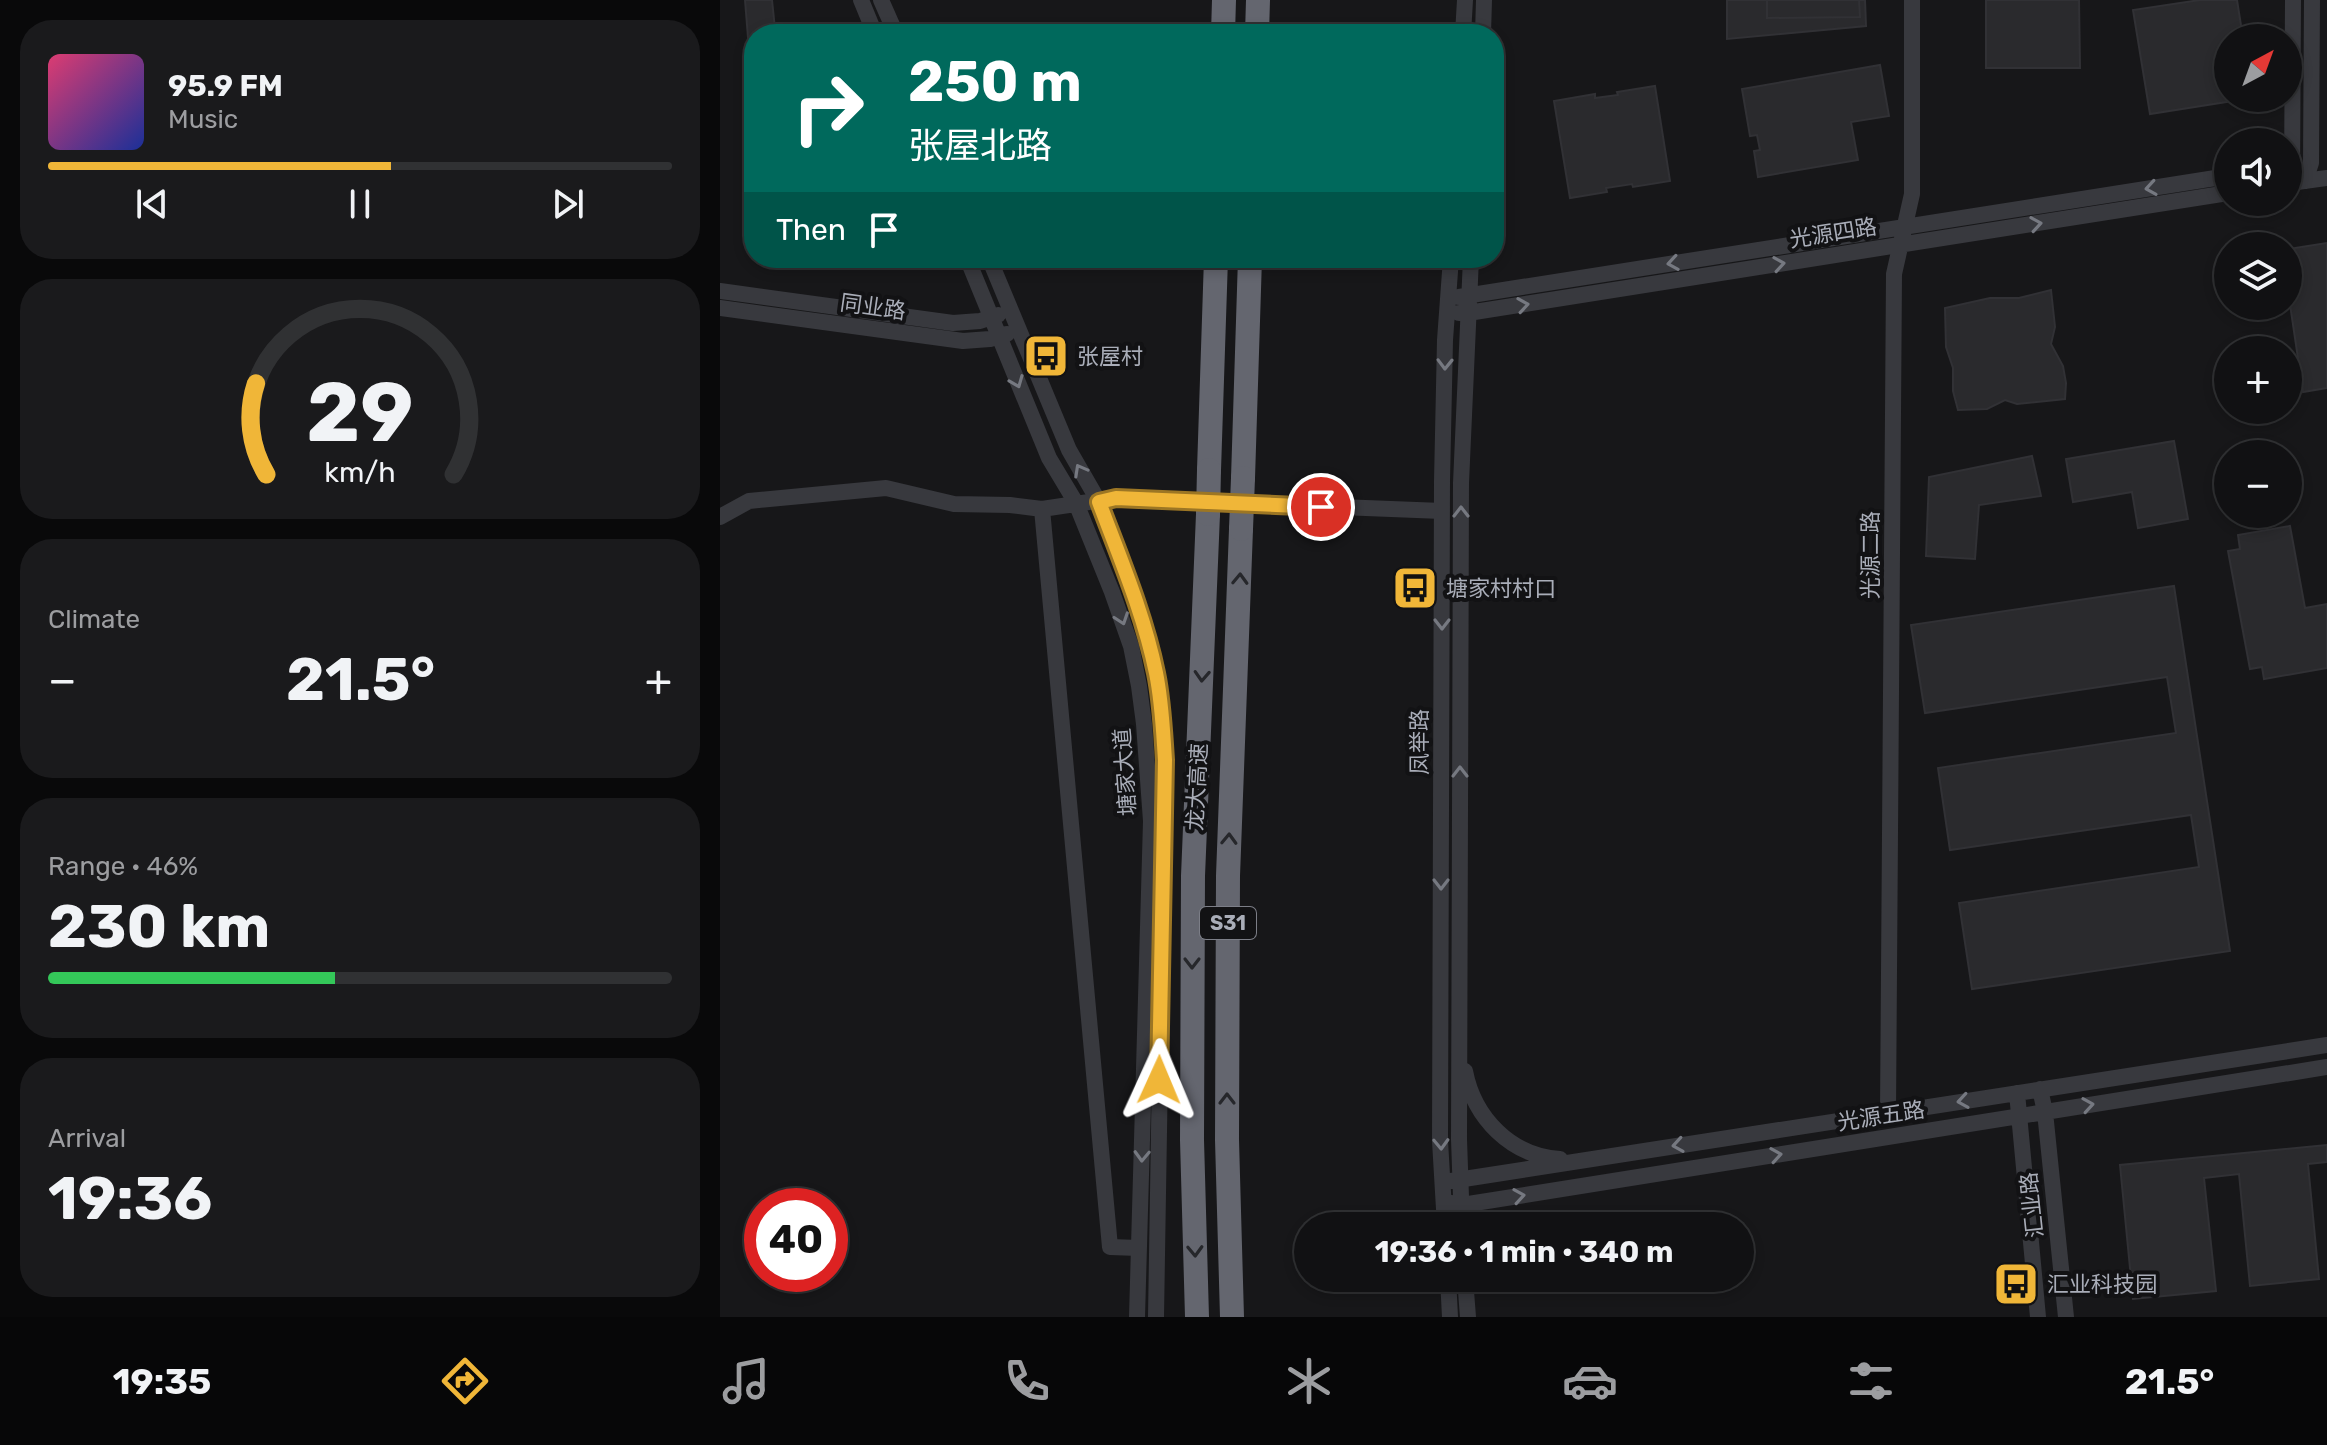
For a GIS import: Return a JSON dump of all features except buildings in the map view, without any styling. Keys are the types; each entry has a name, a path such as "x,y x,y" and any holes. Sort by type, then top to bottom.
{"highway":[{"path":"1223,24 1224,0"},
{"path":"1257,24 1258,0"},
{"name":"龙大高速","path":"1197,1317 1192,1140 1193,876 1216,268"},
{"name":"龙大高速","path":"1232,1317 1227,1140 1228,876 1250,268"}],"street":[{"path":"861,0 871,24"},
{"path":"881,0 892,24"},
{"path":"1464,24 1465,0"},
{"path":"1483,24 1484,0"},
{"name":"光源二路","path":"1888,1113 1894,274 1912,194 1912,0"},
{"path":"2293,0 2293,128"},
{"path":"2312,0 2319,161"},
{"path":"2302,177 2327,178"},
{"name":"光源四路","path":"1448,302 1469,295 2214,178"},
{"name":"光源四路","path":"1468,313 2214,195"},
{"name":"塘家大道","path":"971,268 1049,458 1076,503 1112,592 1131,646 1144,724 1151,821 1137,1317"},
{"name":"塘家大道","path":"993,268 1069,450 1099,502 1129,580 1157,674 1165,760 1156,1317"},
{"name":"凤举路","path":"1444,1212 1440,1141 1442,511 1450,268"},
{"name":"凤举路","path":"1462,1212 1461,483 1470,268"},
{"name":"同业路","path":"720,291 953,323 969,323 1011,311"},
{"path":"1448,302 1454,311 1468,313"},
{"name":"同业路","path":"720,308 963,341 999,337 1019,330"},
{"path":"720,517 749,501 886,488 954,504 1042,509 1116,498 1442,511"},
{"path":"1042,509 1110,1247 1139,1248"},
{"name":"光源五路","path":"2327,1045 1461,1179 1443,1190 1453,1204 1462,1205 2327,1067"},
{"path":"1460,1046 1466,1078 1476,1106 1498,1134 1525,1151 1554,1159 1581,1160"},
{"name":"汇业路","path":"2040,1089 2066,1317"},
{"name":"汇业路","path":"2017,1093 2038,1317"},
{"path":"1449,1292 1450,1317"},
{"path":"1466,1292 1468,1317"}],"place":[{"name":"张屋村","path":"1046,356"},
{"name":"塘家村村口","path":"1415,588"},
{"name":"汇业科技园","path":"2016,1284"}],"route":[{"path":"1159,1080 1165,760 1162,716 1157,674 1146,634 1099,502 1116,498 1321,507"}]}
